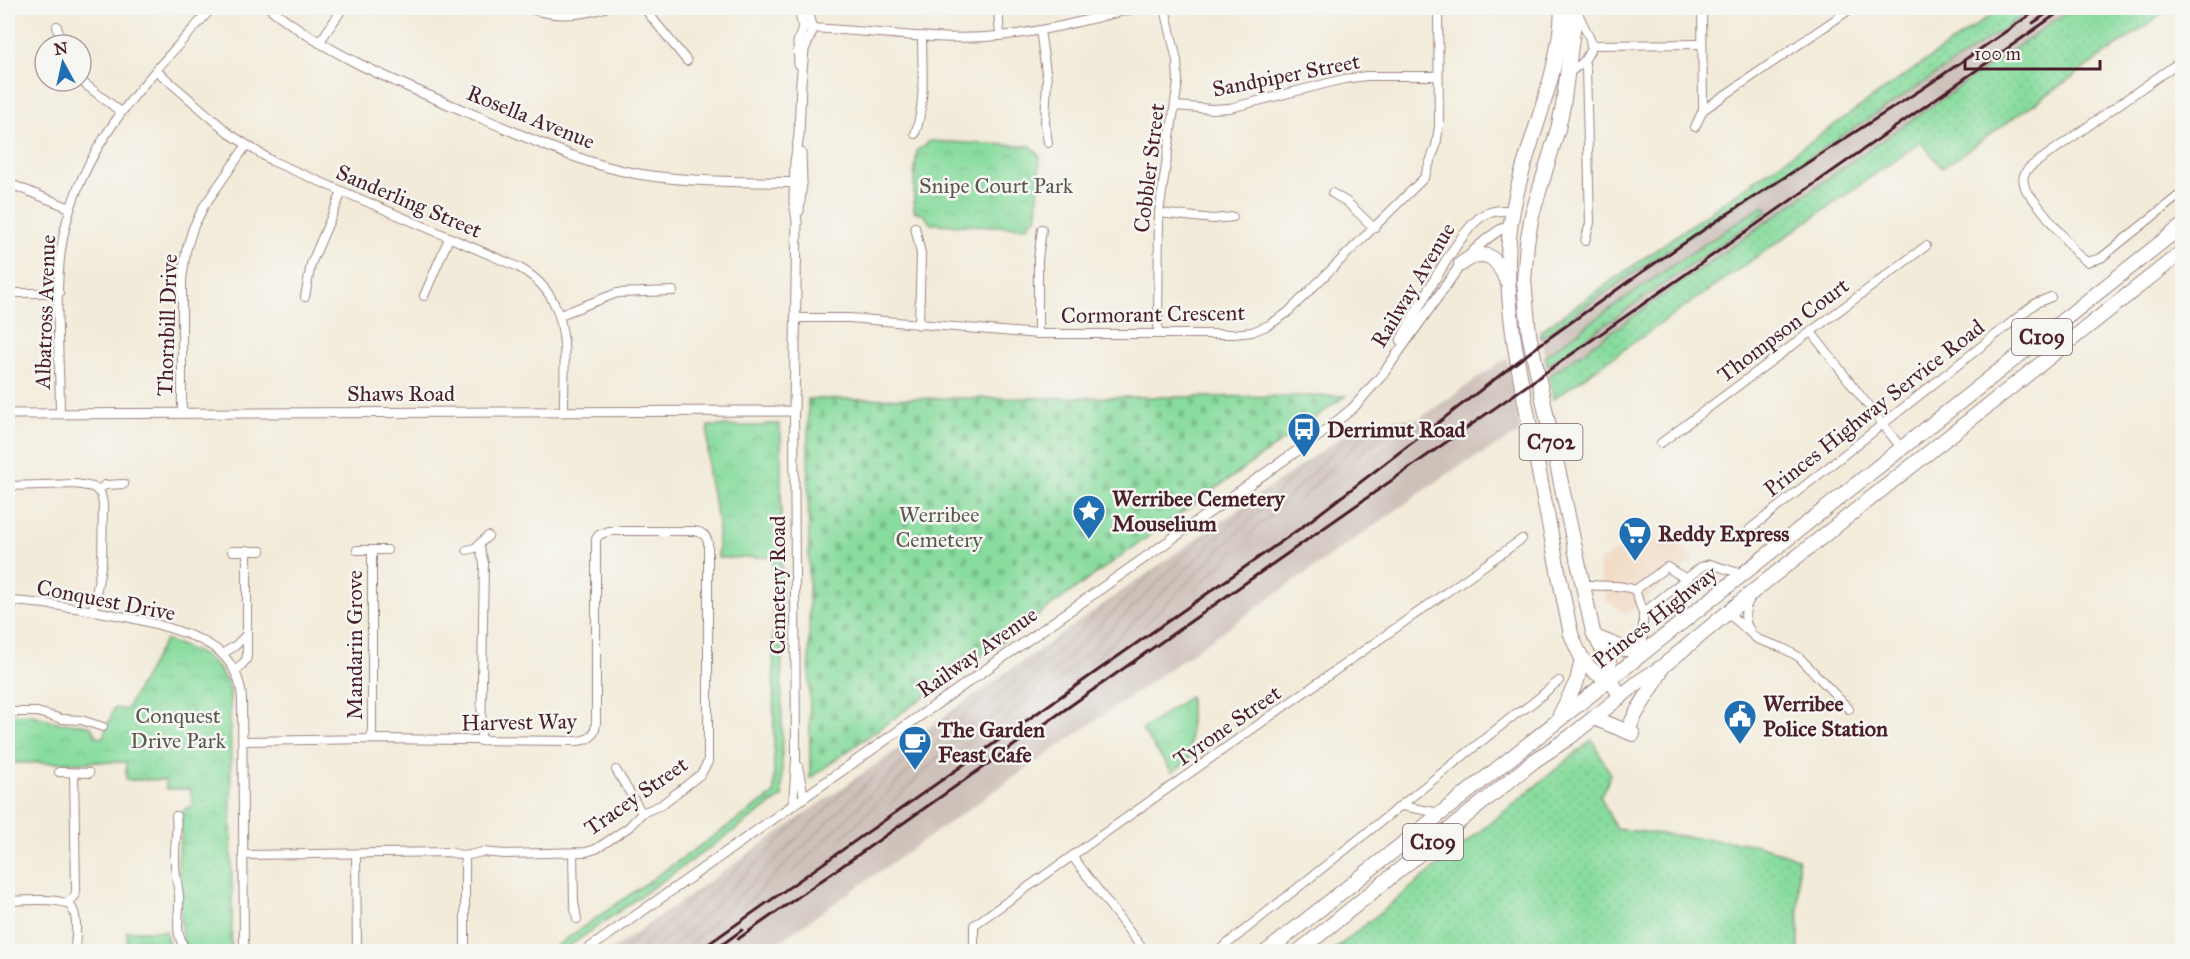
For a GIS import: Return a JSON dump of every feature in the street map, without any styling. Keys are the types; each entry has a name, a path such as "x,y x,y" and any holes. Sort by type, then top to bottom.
{"highway":[{"name":"C702","path":"1573,8 1568,74 1558,129 1531,220 1524,281 1529,334 1595,637 1610,665 1610,679 1620,697"},
{"name":"C702","path":"1573,8 1522,171 1512,218 1507,282 1514,341 1571,634 1582,659 1598,676 1610,679"},
{"path":"1512,218 1531,220"},
{"name":"Princes Highway","path":"1266,951 2182,226"},
{"name":"Princes Highway","path":"1298,951 1525,768 1662,667 1727,612 2182,252"},
{"path":"1461,264 1473,256 1482,254 1489,256 1502,268 1507,282"},
{"path":"1902,449 1914,464"},
{"path":"1595,637 1625,649 1646,650"},
{"path":"1557,721 1577,681 1582,659"},
{"path":"1594,718 1631,730 1643,701 1658,679 1662,667"}],"street":[{"name":"Albatross Avenue","path":"60,414 61,251 70,208 92,155 121,112 212,8"},
{"name":"Rosella Avenue","path":"270,8 320,43 379,74 550,148 595,164 640,174 684,180 798,183"},
{"path":"320,43 343,8"},
{"path":"528,8 539,12 571,14 605,8"},
{"path":"644,8 687,62"},
{"path":"799,8 808,28"},
{"path":"794,411 801,82 798,42 808,28 807,8"},
{"path":"998,8 1000,36"},
{"path":"808,28 953,38 1000,36 1040,30 1137,8"},
{"name":"Cobbler Street","path":"1158,334 1160,213 1176,106 1178,61 1165,8"},
{"name":"Cormorant Crescent","path":"795,318 849,318 1038,334 1234,334 1252,332 1269,325 1287,313 1424,178 1436,146 1439,126 1438,8"},
{"path":"1568,74 1589,55 1591,45 1573,8"},
{"path":"1695,127 1703,110 1702,8"},
{"path":"1703,110 1852,8"},
{"path":"57,26 59,33"},
{"path":"1040,30 1047,79 1045,123 1048,143"},
{"path":"915,134 920,120 922,101 922,36"},
{"path":"1591,45 1702,44"},
{"path":"2182,60 2025,172 2023,183 2076,254 2087,262 2101,258 2182,193"},
{"path":"1584,61 1590,223 1585,241"},
{"name":"Sanderling Street","path":"157,71 246,146 291,170 527,272 547,291 560,315 564,341 564,412"},
{"name":"Sandpiper Street","path":"1176,106 1230,108 1344,79 1366,76 1438,76"},
{"path":"93,90 121,112"},
{"name":"Thornbill Drive","path":"182,413 182,280 186,251 193,228 204,206 246,146"},
{"path":"8,183 70,208"},
{"path":"305,297 311,264 342,192"},
{"path":"1332,193 1347,202 1374,228"},
{"name":"Railway Avenue","path":"584,951 1321,434 1353,408 1383,374 1461,264 1487,238 1512,218 1498,210 1483,216 1468,230 1419,308 1383,374"},
{"path":"1160,213 1213,219 1233,217"},
{"path":"915,227 921,254 919,325"},
{"path":"1038,334 1038,259 1042,229"},
{"path":"424,296 449,238"},
{"name":"Thompson Court","path":"1661,443 1926,246"},
{"path":"560,315 618,293 673,291"},
{"path":"8,293 59,293"},
{"name":"Princes Highway Service Road","path":"1750,529 2036,303 2051,297"},
{"path":"1811,332 1902,449"},
{"name":"Shaws Road","path":"8,414 794,411"},
{"name":"Cemetery Road","path":"793,805 796,759 794,411"},
{"path":"8,486 76,484 93,487 101,494 103,504 102,562 93,610"},
{"path":"98,490 105,485 124,484"},
{"name":"Harvest Way","path":"243,741 372,739 582,741 591,737 594,734 596,723 596,539 599,535 609,531 695,531 704,534"},
{"name":"Tracey Street","path":"243,855 449,852 465,856 482,852 573,853 596,849 636,822 642,813 661,805 701,774 708,762 708,542 704,534"},
{"path":"467,550 479,545 488,536"},
{"name":"Tyrone Street","path":"974,951 974,925 1522,539"},
{"path":"479,545 484,563 481,741"},
{"path":"232,550 261,550"},
{"path":"235,672 246,660 247,550"},
{"name":"Mandarin Grove","path":"357,550 387,550"},
{"name":"Mandarin Grove","path":"372,550 372,739"},
{"path":"1643,613 1701,567 1710,564 1743,574"},
{"path":"1635,590 1667,567 1686,579"},
{"path":"1583,584 1598,587 1624,585 1635,590 1643,613 1643,640 1646,650"},
{"path":"1755,590 1746,605 1745,616 1747,625 1757,639"},
{"name":"Conquest Drive","path":"8,601 93,610 186,634 206,643 222,654 235,672 241,689 243,741 244,949"},
{"path":"1727,612 1757,639 1784,648 1799,657 1850,710"},
{"path":"222,654 235,646 247,634"},
{"path":"1217,951 1516,713 1528,709 1533,700 1559,681"},
{"path":"8,712 37,712 62,719 81,720 103,728"},
{"name":"Cemetery Road","path":"796,759 804,797"},
{"path":"616,770 642,813"},
{"path":"59,772 89,773"},
{"path":"67,903 75,896 76,890 74,773"},
{"path":"1402,806 1440,813"},
{"path":"176,816 178,835 175,862 179,896 177,928 179,940 186,951"},
{"path":"573,853 574,902 577,919"},
{"path":"357,854 357,951"},
{"path":"465,856 465,951"},
{"path":"1072,856 1145,951"},
{"path":"8,901 67,903 75,916 75,951"}],"shaded area":[{"path":"2034,8 2073,8 1549,376 1541,338 1694,231"},
{"path":"1507,358 1521,432 1455,469 766,951 682,951 1241,559 1234,547"},
{"path":"1367,419 1417,419 1234,547 1242,558 682,951 609,952"},
{"path":"1637,539 1680,544 1694,560 1626,614 1606,600 1598,562"}],"green space":[{"path":"2001,8 2034,8 1663,253 1541,338 1540,331"},
{"path":"2073,8 2171,8 1942,168 1921,142 1553,399 1549,376"},
{"name":"Snipe Court Park","path":"929,141 1031,146 1040,156 1037,217 1028,227 931,224 924,215 914,211 917,150"},
{"path":"1764,205 1768,211 1547,365 1545,356 1572,336"},
{"name":"Werribee Cemetery","path":"1346,396 1344,397 810,778 808,399"},
{"path":"779,424 781,436 782,797 562,951 549,951 774,794 773,557 718,558 718,520 708,475 708,426 762,426"},
{"name":"Conquest Drive Park","path":"165,640 197,652 213,663 225,679 230,691 231,951 189,951 182,939 178,859 181,835 180,815 193,805 190,789 166,789 165,780 126,780 126,762 8,763 8,715 29,714 60,723 82,724 91,727 98,738 103,737 114,708 126,710"},
{"path":"1190,696 1190,760 1172,772 1142,730"},
{"path":"1592,740 1610,773 1600,796 1616,829 1754,844 1798,858 1799,951 1333,951"},
{"path":"127,931 166,931 168,943 173,951 127,951"}],"railway":[{"path":"697,952 1302,527 1542,343 1629,281 1718,220 1922,89 2040,8"},
{"path":"2033,23 2055,8"},
{"path":"738,939 2065,8"},
{"path":"712,952 742,930"}],"place":[{"name":"Derrimut Road","path":"1304,458"},
{"name":"Werribee Cemetery Mouselium","path":"1089,540"},
{"name":"Reddy Express","path":"1635,562"},
{"name":"Werribee Police Station","path":"1740,745"},
{"name":"The Garden Feast Cafe","path":"915,771"}]}
